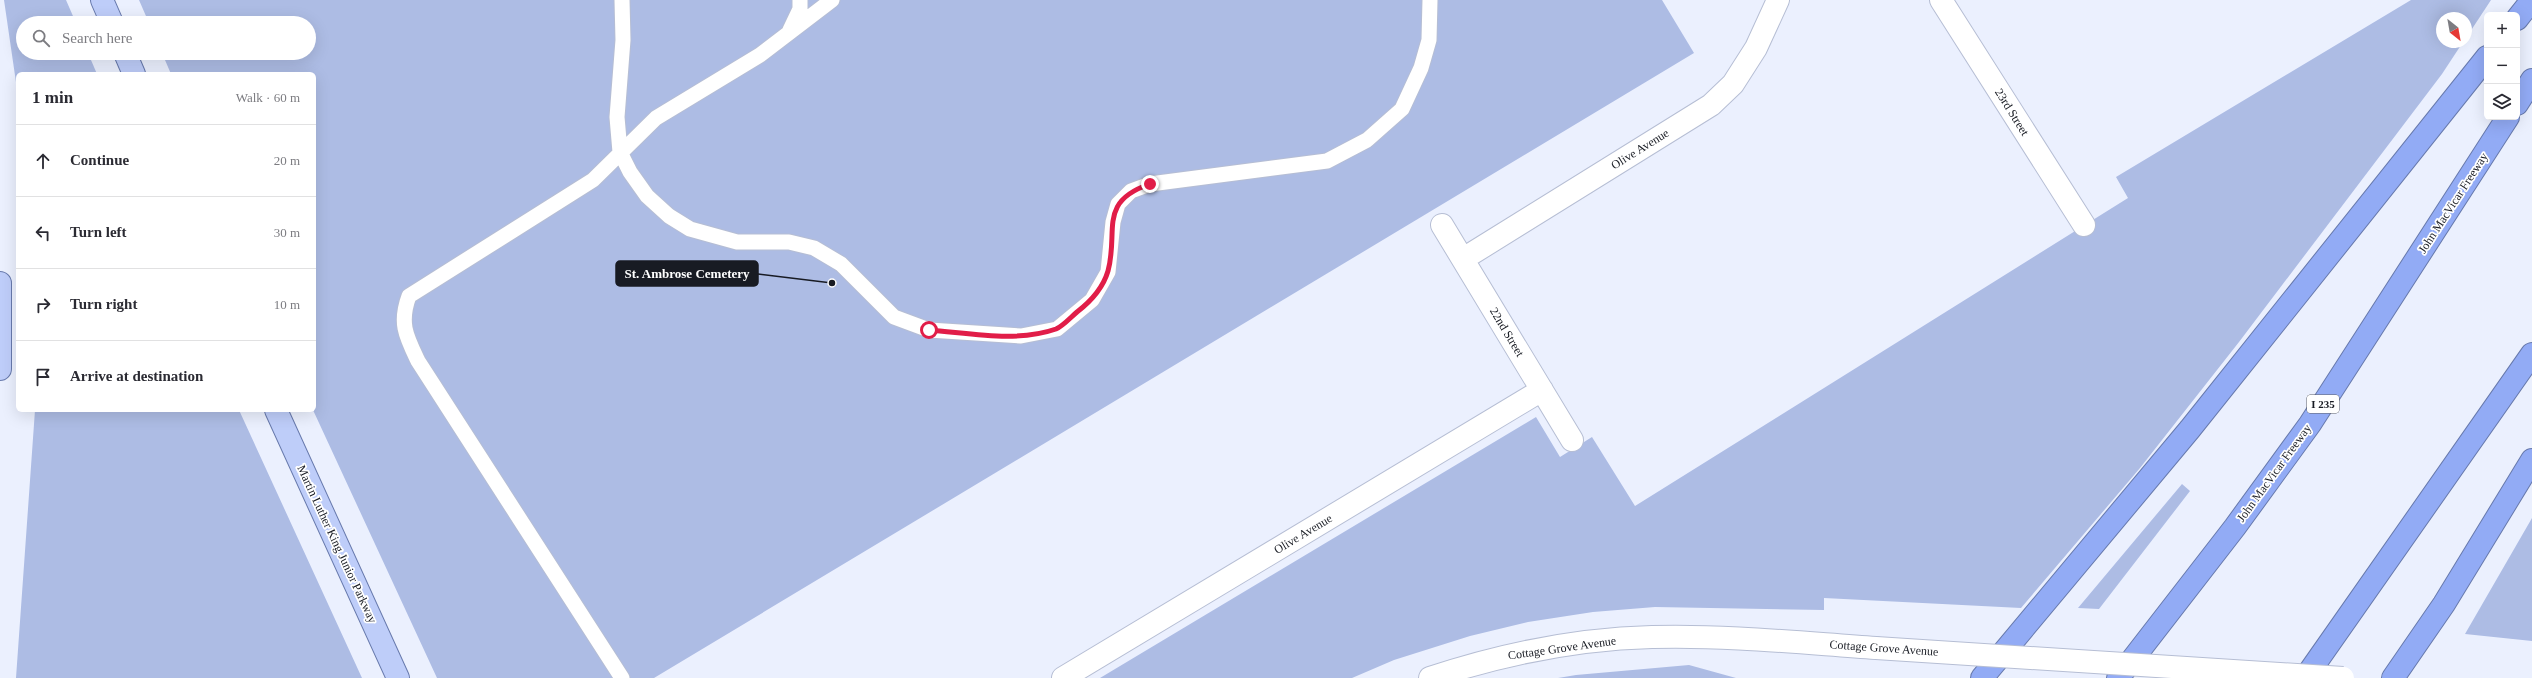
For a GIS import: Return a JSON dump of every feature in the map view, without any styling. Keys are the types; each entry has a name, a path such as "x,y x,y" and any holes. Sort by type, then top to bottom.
{"highway":[{"path":"2520,15 2532,0"},
{"path":"1982,678 2190,429 2484,61"},
{"path":"2520,99 2532,80"},
{"name":"John MacVicar Freeway","path":"2118,678 2235,527 2310,424 2506,120"},
{"path":"2305,678 2532,354"},
{"path":"2393,678 2444,604 2532,460"}],"main road":[{"path":"102,0 109,16"},
{"path":"128,60 133,72"},
{"path":"0,283 0,369"},
{"name":"Martin Luther King Junior Parkway","path":"277,412 398,678"}],"street":[{"name":"Olive Avenue","path":"1463,259 1711,105 1734,84 1756,48 1778,0"},
{"name":"23rd Street","path":"1941,0 2084,225"},
{"name":"22nd Street","path":"1442,225 1572,440"},
{"name":"Olive Avenue","path":"1063,678 1542,390"},
{"name":"Cottage Grove Avenue","path":"1430,678 1521,652 1590,642 1652,637 1724,638 2343,678"}],"lane":[{"path":"622,0 623,40 617,117 620,152 630,172 647,196 669,216 690,229 737,242 790,242 814,248 841,264 894,317 929,330 1021,336 1057,329 1092,300 1108,272 1113,222 1118,204 1131,191 1150,184 1327,161 1367,140 1402,109 1421,68 1429,40 1430,0"},
{"path":"789,33 800,9 800,0"},
{"path":"622,678 418,361 406,335 403,312 409,296 593,180 656,118 760,55 832,0"}],"shaded area":[{"path":"4,0 66,0 73,16 16,16 16,60 91,60 96,72 16,72 16,82"},
{"path":"139,0 1662,0 1694,53 654,678 437,678 314,412 316,412 316,72 170,72 165,60 316,60 316,16 146,16"},
{"path":"2411,0 2491,0 2472,29 2472,12 2436,12 2436,48 2459,48 2442,74 2239,342 2140,468 2021,608 1824,598 1824,610 1655,607 1593,612 1528,622 1470,636 1394,660 1352,678 1100,678 1536,417 1560,457 1592,437 1635,506 2128,198 2116,177"},
{"path":"35,412 240,412 362,678 16,678"},
{"path":"2182,484 2190,491 2099,609 2078,608"},
{"path":"2532,518 2532,641 2465,634"},
{"path":"1689,665 1736,678 1558,678 1576,675"}],"place":[{"name":"St. Ambrose Cemetery","path":"832,283"}],"route":[{"path":"929,330 1021,336 1057,329 1092,300 1108,272 1113,222 1118,204 1131,191 1150,184"}]}
